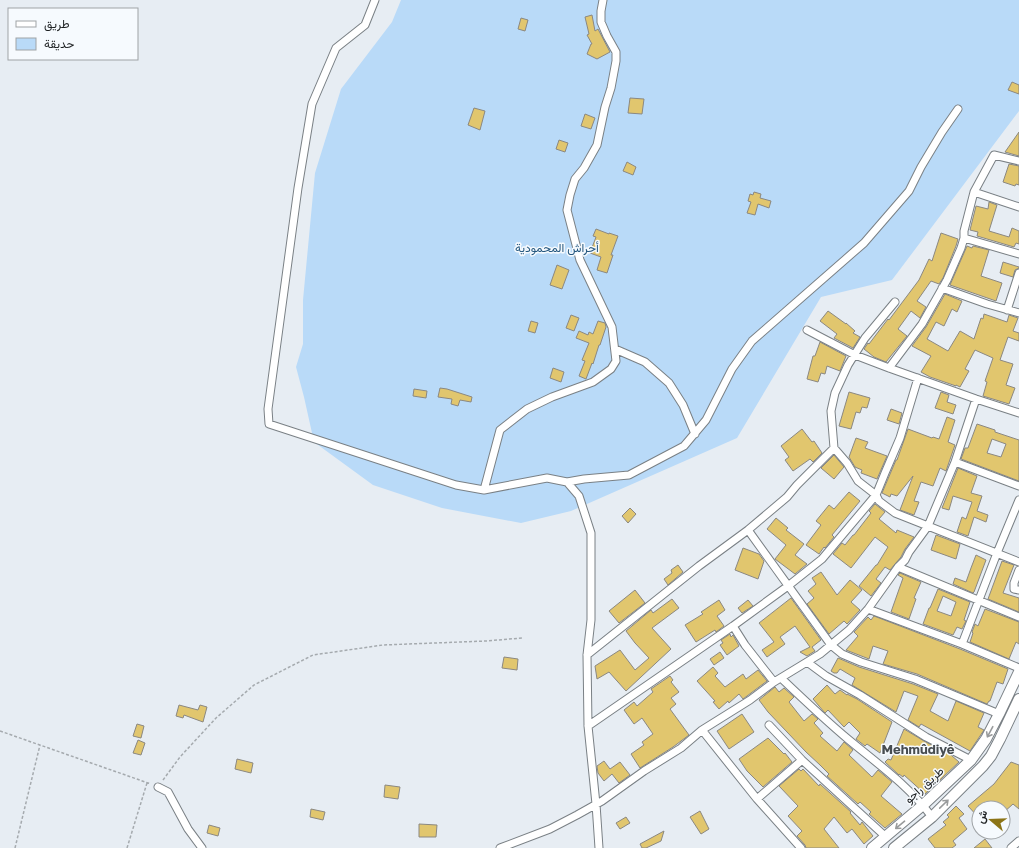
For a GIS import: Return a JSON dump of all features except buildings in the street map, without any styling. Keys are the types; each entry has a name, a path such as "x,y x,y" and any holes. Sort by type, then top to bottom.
{"main road":[{"name":"طريق راجو","path":"872,848 923,805 971,760 986,739 1019,672"},
{"path":"894,848 932,817 983,766 991,756 1019,699"}],"street":[{"path":"375,0 365,25 336,48 312,104 298,188 270,393 268,409 269,424 456,485 484,490 547,478 567,482 629,475 684,446 706,420 732,368 752,341 864,243 909,191 921,167 958,109"},
{"path":"484,490 500,430 527,409 552,396 593,382 611,369 616,361 612,327 580,260 567,210 575,178 584,168 597,145 616,61 616,52 601,22 603,0"},
{"path":"889,368 922,324 947,280 961,248 974,192 994,154 1019,161"},
{"path":"974,192 1019,207"},
{"path":"964,238 1019,254"},
{"path":"1007,310 1019,273"},
{"path":"942,288 987,304 1019,313"},
{"path":"895,302 865,338 848,365 835,393 831,411 834,448 847,463 858,481 876,495 879,501 895,513 1019,562"},
{"path":"807,330 855,354 889,368 1019,413"},
{"path":"615,349 645,362 669,383 683,405 695,434"},
{"path":"588,726 733,626 822,559 876,495 900,438 918,378"},
{"path":"500,848 550,829 596,804 681,748 702,730 750,700 774,682 820,654 849,630 868,609 898,567 905,560 928,526 955,462 976,399"},
{"path":"587,655 698,566 748,530 787,497 834,448"},
{"path":"955,462 1019,486"},
{"path":"567,482 579,496 591,533 591,620 587,655 588,726 599,848"},
{"path":"962,644 1019,500"},
{"path":"748,530 831,645 842,654 861,662 915,679 999,714"},
{"path":"898,567 1019,616"},
{"path":"1019,570 1014,583 1014,589 1019,590"},
{"path":"868,609 962,644 1019,668"},
{"path":"733,626 745,645 774,682"},
{"path":"807,662 826,676 860,695 926,737 971,760"},
{"path":"781,678 848,739 894,777 923,805 932,817"},
{"path":"769,725 802,760 886,837"},
{"path":"702,730 757,799 801,848"},
{"path":"757,799 802,760"},
{"path":"158,786 168,792 188,829 202,848"},
{"path":"1011,848 1019,841"}],"path":[{"path":"0,731 158,786 180,757 216,718 254,686 313,654 383,645 522,638"},
{"path":"15,848 40,745"},
{"path":"127,848 148,783"}],"green space":[{"name":"أحراش المحمودية","path":"401,0 1019,0 1019,111 892,280 821,297 737,438 571,511 521,523 442,508 373,485 314,442 296,367 303,344 303,300 315,173 341,89 392,22"}],"district":[{"name":"Mehmûdiyê","path":"918,749"}]}
